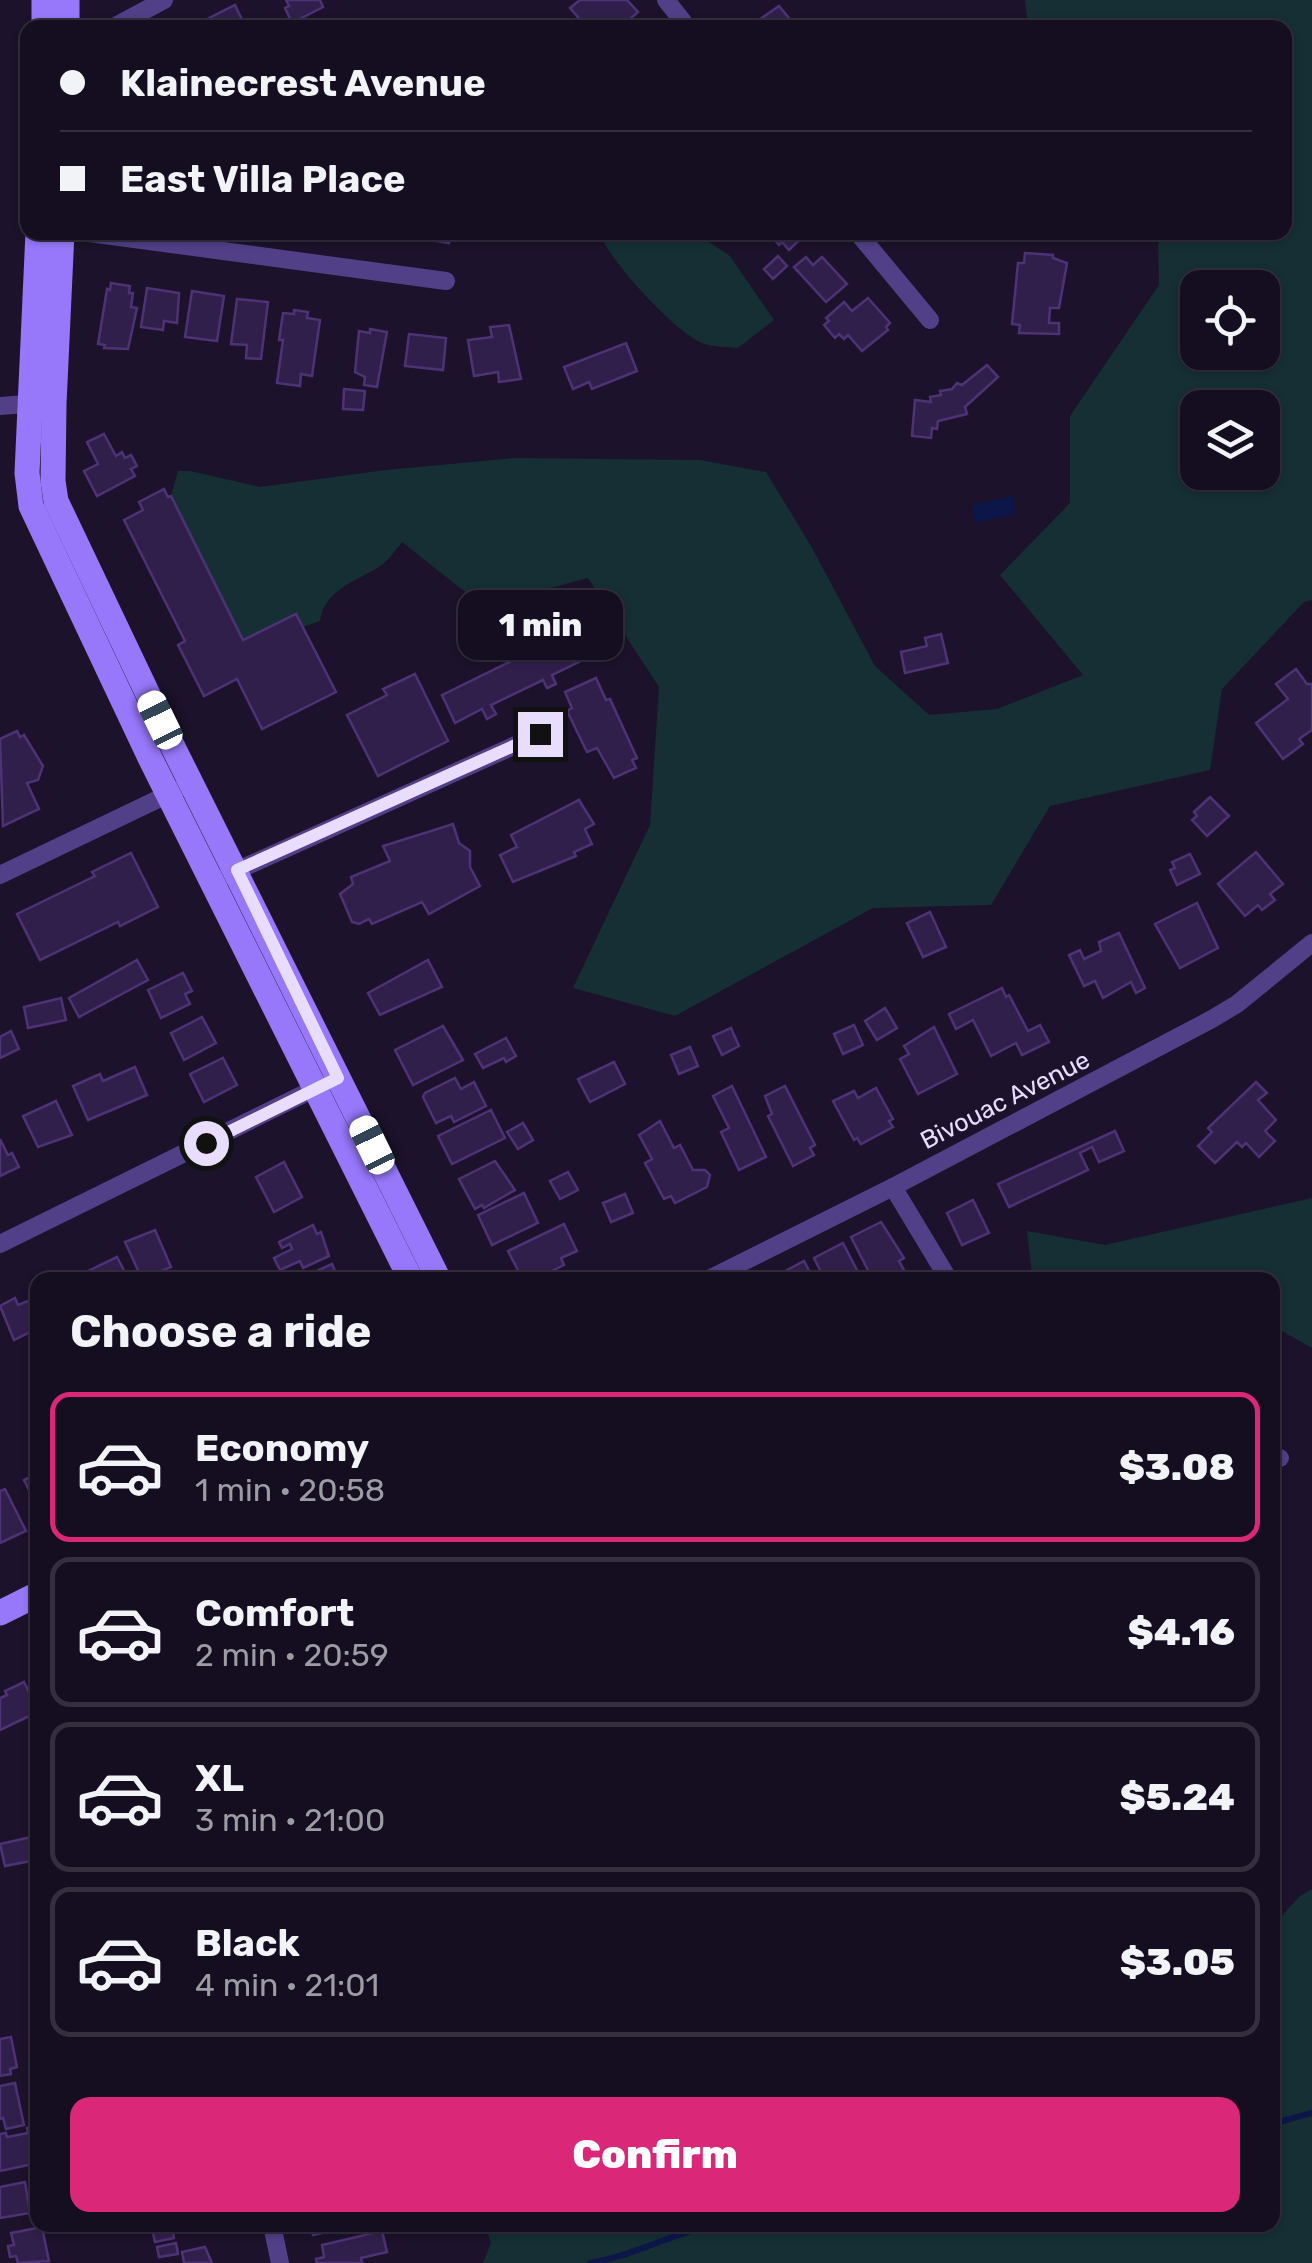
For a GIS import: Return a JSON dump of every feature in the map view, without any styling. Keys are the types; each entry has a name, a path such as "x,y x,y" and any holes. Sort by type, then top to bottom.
{"main road":[{"path":"38,240 42,403"},
{"path":"61,240 42,403 27,473 32,506 225,876 327,1083 408,1272"},
{"path":"327,1083 434,1272"},
{"path":"0,1613 30,1598"}],"street":[{"path":"127,20 164,0"},
{"path":"666,0 682,20"},
{"path":"140,240 446,282"},
{"path":"864,240 930,320"},
{"path":"0,406 42,403"},
{"path":"225,876 540,734"},
{"path":"0,875 180,789"},
{"name":"Bivouac Avenue","path":"723,1272 1212,1019 1312,943"},
{"path":"0,1244 327,1083"},
{"path":"893,1187 944,1272"},
{"path":"273,2232 280,2263"}],"green space":[{"path":"1025,0 1312,0 1312,600 1304,602 1222,689 1210,770 1050,806 991,905 873,908 675,1016 573,988 650,825 659,687 588,578 483,606 402,542 382,565 334,594 320,621 303,627 296,614 243,640 171,496 178,471 260,487 516,458 700,460 766,472 875,666 929,715 997,709 1083,675 1000,575 1070,503 1070,416 1159,285 1158,240 1292,240 1292,20 1027,20"},
{"path":"603,240 706,240 730,256 774,320 738,348 700,342 673,323 643,293"},
{"path":"1312,1198 1312,1348 1280,1330 1280,1272 1032,1272 1027,1231 1105,1245"},
{"path":"1312,1889 1312,2263 483,2263 491,2243 487,2232 1280,2232 1280,1917"}],"shaded area":[{"path":"1013,496 1015,514 975,523 972,505"}],"building":[{"path":"286,0 320,0 323,7 291,20 285,8 289,6"},
{"path":"580,0 627,0 638,12 629,20 580,20 570,8"},
{"path":"235,5 242,20 210,20"},
{"path":"779,6 791,20 759,20"},
{"path":"775,240 800,240 789,250 782,242 779,245"},
{"path":"1025,253 1053,255 1067,263 1059,308 1050,308 1049,323 1059,323 1059,334 1019,333 1020,325 1012,324 1018,263 1024,263"},
{"path":"778,256 787,266 773,279 764,269"},
{"path":"806,257 813,265 822,257 847,284 826,302 794,267"},
{"path":"111,283 130,286 131,307 137,308 128,349 98,344"},
{"path":"147,288 179,293 177,323 164,321 163,330 141,327"},
{"path":"192,291 224,296 217,341 185,337"},
{"path":"868,298 890,323 888,330 862,351 848,335 835,338 824,325 829,321 826,318 844,302 852,311"},
{"path":"237,299 268,302 261,359 246,358 247,345 231,344"},
{"path":"294,310 308,312 307,318 320,320 312,376 301,374 300,386 277,383 283,313 294,314"},
{"path":"509,325 521,379 499,382 498,372 474,376 468,340 492,337 490,327"},
{"path":"370,329 387,332 377,387 364,385 365,377 355,372 359,331 370,333"},
{"path":"409,334 446,338 443,370 405,366"},
{"path":"626,343 637,371 592,389 589,382 573,389 564,367"},
{"path":"987,365 998,377 965,407 967,414 938,421 931,438 912,436 915,400 931,402 930,397 941,395 940,391 952,389 957,383 962,385"},
{"path":"344,389 365,391 363,410 343,409"},
{"path":"104,434 116,456 122,452 125,458 131,455 137,466 131,469 135,476 97,496 84,471 98,464 87,442"},
{"path":"164,489 243,640 296,614 336,692 262,729 237,679 204,696 178,645 185,641 124,520 143,510 139,502"},
{"path":"566,634 579,662 552,675 556,684 547,688 543,680 491,705 496,714 487,719 482,709 455,723 442,695"},
{"path":"941,634 948,663 905,673 901,652 927,646 925,638"},
{"path":"1296,669 1307,684 1312,684 1312,730 1299,739 1303,744 1283,759 1256,723 1288,699 1276,684"},
{"path":"415,674 448,741 378,776 347,715 387,695 383,689"},
{"path":"596,678 637,758 632,760 636,768 614,778 597,748 587,752 567,711 572,708 565,692"},
{"path":"17,731 20,737 24,735 43,766 38,780 27,783 39,809 3,826 0,739"},
{"path":"1210,797 1229,816 1207,836 1192,820 1197,816 1194,812"},
{"path":"579,800 594,824 585,829 592,844 574,852 576,856 513,882 500,855 517,847 511,835"},
{"path":"453,824 459,843 470,851 470,867 480,886 429,914 422,902 372,924 369,919 359,924 352,922 340,894 353,884 351,877 390,861 383,846"},
{"path":"1256,852 1283,884 1270,894 1275,900 1262,910 1258,905 1245,916 1218,884"},
{"path":"131,853 158,907 40,960 17,914 95,876 92,872"},
{"path":"1190,854 1200,874 1177,885 1170,870 1175,868 1172,862"},
{"path":"1197,903 1218,948 1180,968 1155,924"},
{"path":"930,912 946,947 923,957 907,923"},
{"path":"1119,933 1145,988 1136,993 1131,982 1103,998 1095,981 1084,986 1069,955 1080,950 1084,959 1101,951 1099,942"},
{"path":"137,960 148,980 79,1017 69,998"},
{"path":"428,960 442,987 380,1015 368,993"},
{"path":"183,973 192,991 185,994 190,1004 161,1018 148,990"},
{"path":"1002,988 1028,1031 1040,1025 1049,1042 1022,1055 1016,1043 991,1056 973,1020 956,1029 949,1014"},
{"path":"61,998 66,1020 28,1028 24,1007"},
{"path":"885,1008 897,1028 877,1040 865,1021"},
{"path":"202,1017 216,1043 184,1060 171,1033"},
{"path":"854,1025 863,1045 843,1054 834,1034"},
{"path":"443,1026 463,1060 413,1085 395,1050"},
{"path":"934,1027 957,1074 918,1094 900,1059 909,1054 904,1046"},
{"path":"731,1028 739,1046 722,1055 713,1036"},
{"path":"11,1031 19,1049 0,1058 0,1037"},
{"path":"506,1038 516,1056 483,1068 475,1054"},
{"path":"690,1047 698,1066 679,1074 671,1055"},
{"path":"223,1058 237,1085 204,1102 190,1074"},
{"path":"614,1062 625,1084 590,1102 578,1079"},
{"path":"135,1067 147,1095 88,1120 73,1086 100,1074 103,1081"},
{"path":"455,1078 461,1089 474,1082 486,1106 454,1122 451,1116 436,1123 423,1097"},
{"path":"1256,1082 1267,1093 1258,1100 1276,1120 1265,1131 1275,1141 1259,1157 1246,1143 1242,1147 1237,1142 1215,1163 1198,1146 1212,1132 1208,1128"},
{"path":"732,1086 766,1157 739,1170 721,1132 729,1128 713,1096"},
{"path":"785,1086 815,1145 810,1148 814,1155 793,1166 768,1116 772,1114 765,1096"},
{"path":"876,1088 893,1119 889,1121 893,1127 861,1144 857,1138 854,1140 833,1101 854,1091 858,1098"},
{"path":"56,1101 72,1135 38,1147 23,1116"},
{"path":"491,1110 505,1138 452,1164 438,1136"},
{"path":"660,1121 674,1148 680,1145 693,1170 705,1170 710,1175 707,1187 675,1203 671,1196 664,1199 645,1163 652,1159 639,1135"},
{"path":"523,1123 533,1140 518,1149 507,1132"},
{"path":"1115,1131 1124,1151 1099,1162 1092,1147 1080,1153 1088,1170 1009,1207 998,1184"},
{"path":"0,1139 19,1167 0,1176"},
{"path":"495,1161 515,1190 475,1209 459,1179"},
{"path":"284,1162 302,1197 274,1212 256,1177"},
{"path":"568,1172 578,1190 560,1199 550,1181"},
{"path":"524,1193 538,1223 492,1245 478,1215"},
{"path":"625,1194 633,1213 611,1222 603,1203"},
{"path":"973,1200 989,1233 962,1245 947,1213"},
{"path":"881,1222 904,1258 899,1261 904,1270 869,1272 851,1237"},
{"path":"564,1224 577,1251 561,1258 564,1265 552,1272 519,1272 508,1251"},
{"path":"313,1225 317,1234 321,1232 329,1256 303,1268 300,1261 280,1270 274,1258 292,1249 290,1244 282,1248 279,1242"},
{"path":"155,1230 171,1267 159,1272 139,1272 125,1242"},
{"path":"843,1243 858,1272 821,1272 814,1258"},
{"path":"117,1257 125,1272 89,1272"},
{"path":"804,1261 810,1272 783,1272"},
{"path":"332,1264 336,1272 314,1272"},
{"path":"15,1298 18,1305 28,1301 30,1332 14,1340 0,1306"},
{"path":"5,1489 26,1531 0,1543 0,1491"},
{"path":"24,1682 30,1694 30,1716 0,1730 0,1698 7,1695 5,1691"},
{"path":"30,1837 30,1861 5,1866 0,1844"},
{"path":"11,2037 17,2067 10,2069 11,2074 0,2076 0,2039"},
{"path":"15,2083 24,2125 6,2129 3,2118 0,2119 0,2086"},
{"path":"30,2127 30,2165 0,2171 0,2134 6,2133 7,2137 28,2133"},
{"path":"25,2182 30,2213 0,2218 0,2187"},
{"path":"30,2229 43,2232 49,2261 18,2263 16,2256 10,2257 8,2246 14,2245 11,2233"},
{"path":"153,2232 173,2232 174,2238 155,2242"},
{"path":"382,2232 387,2252 361,2258 362,2263 317,2263 316,2259 324,2257 322,2245"},
{"path":"176,2243 178,2254 159,2257 157,2247"},
{"path":"205,2247 212,2263 184,2263 182,2252"}],"waterway":[{"path":"1280,2122 1312,2113"},
{"path":"590,2263 690,2232"}],"route":[{"path":"206,1143 338,1078 237,870 540,734"}]}
